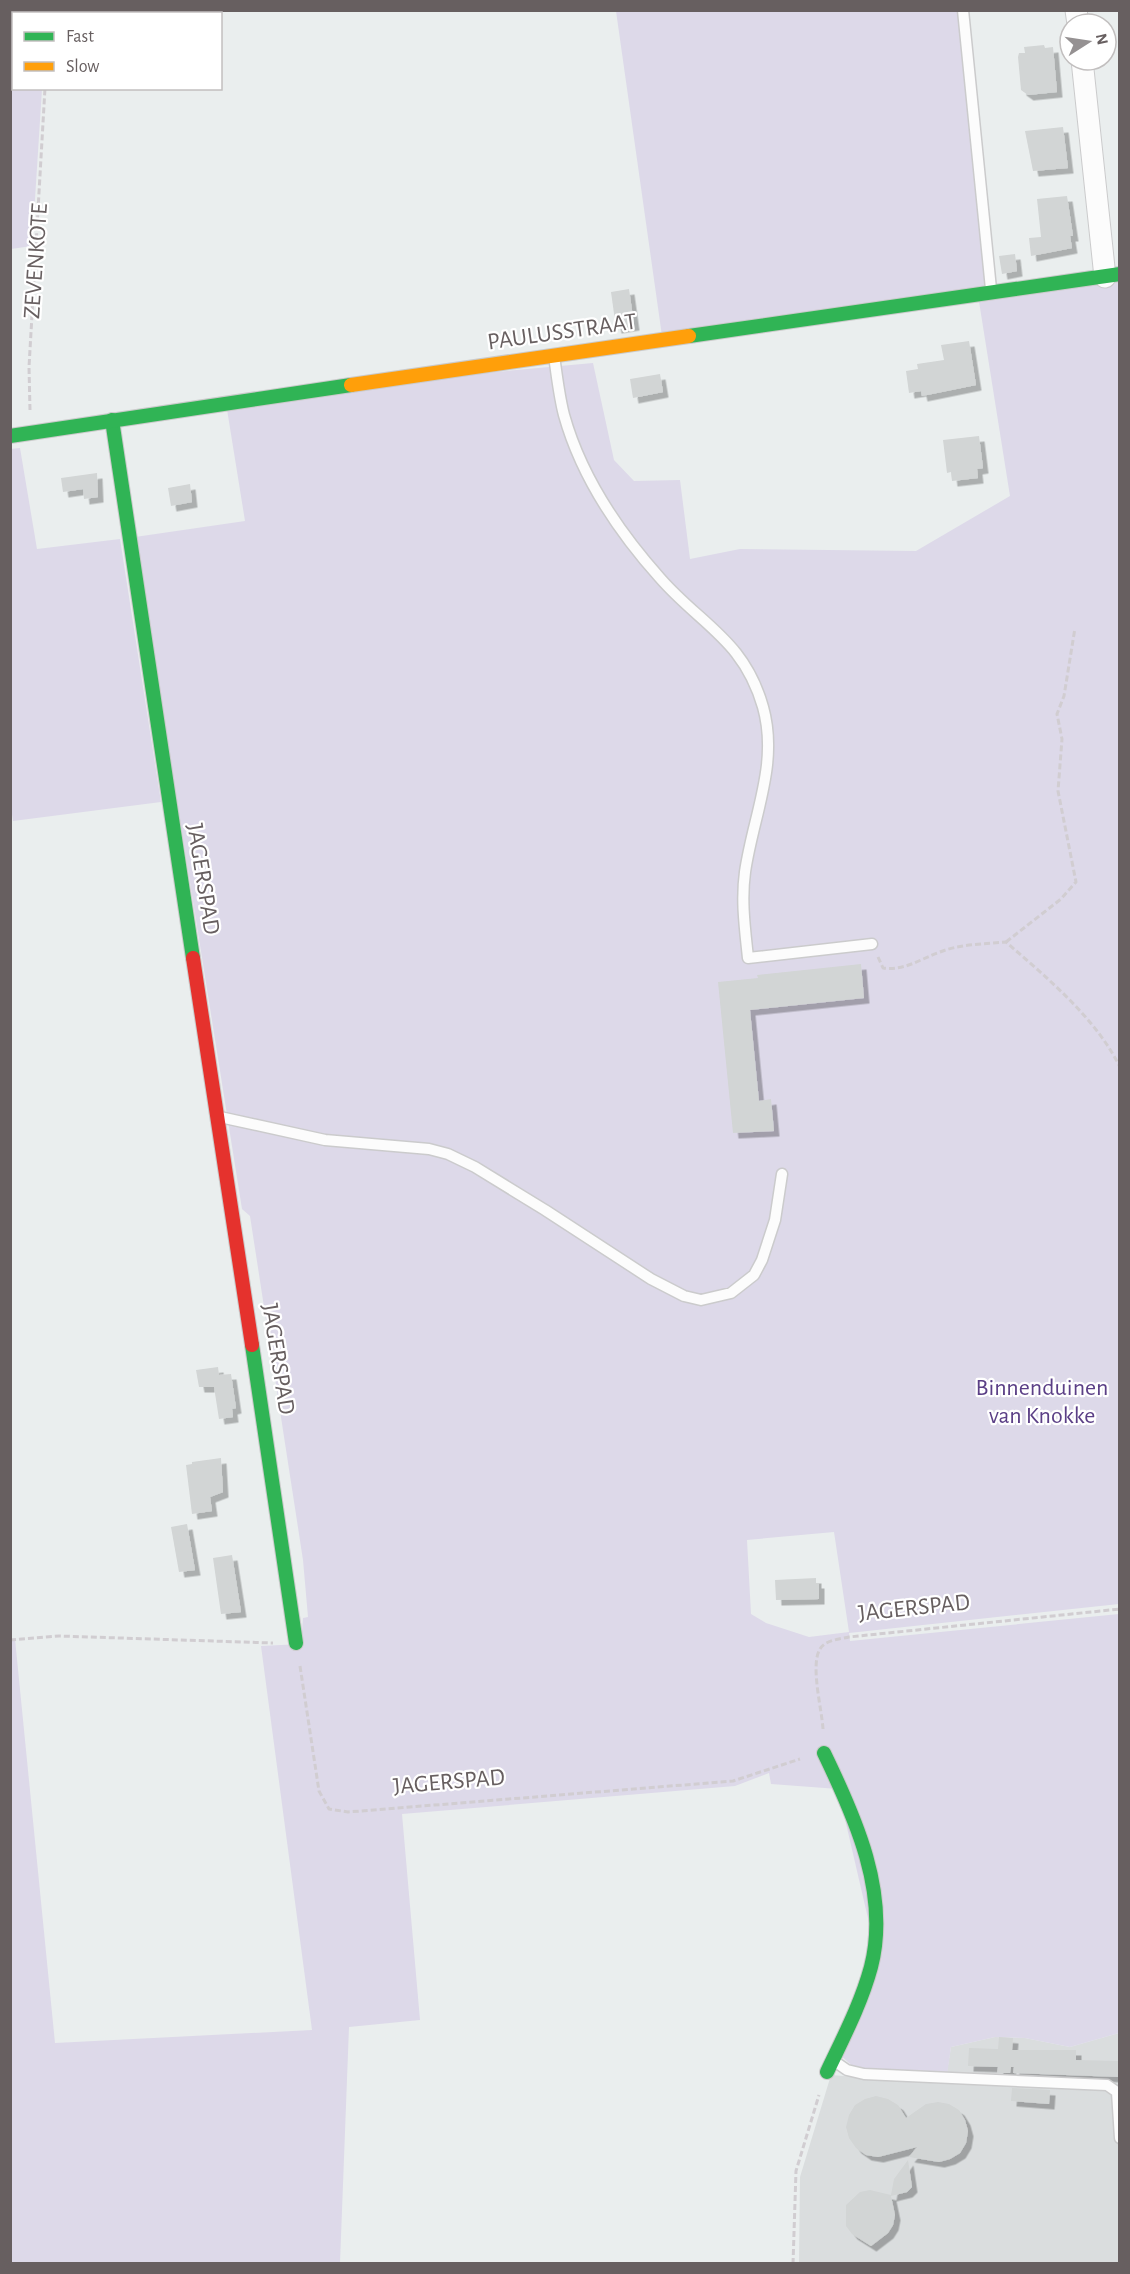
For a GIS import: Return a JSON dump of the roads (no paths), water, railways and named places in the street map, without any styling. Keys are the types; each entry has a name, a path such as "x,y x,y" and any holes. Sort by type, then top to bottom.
{"street":[{"path":"1084,72 1112,275"},
{"name":"PAULUSSTRAAT","path":"10,436 1112,275"},
{"name":"JAGERSPAD","path":"112,420 264,1412 296,1643"},
{"path":"824,1753 842,1788 866,1858 873,1891 874,1923 874,1952 868,1974 829,2066"}],"lane":[{"path":"963,10 992,292"},
{"path":"554,356 564,414 586,474 598,496 628,540 661,580 723,635 755,684 763,707 769,752 759,813 745,873 743,905 748,958 872,945"},
{"path":"217,1117 325,1140 429,1149 448,1154 475,1167 545,1210 651,1280 684,1296 701,1300 731,1293 754,1275 762,1260 775,1220 782,1174"},
{"path":"829,2066 864,2074 1107,2085 1117,2092 1119,2138"}],"park label":[{"name":"Binnenduinen van Knokke","path":"1042,1402"}]}
